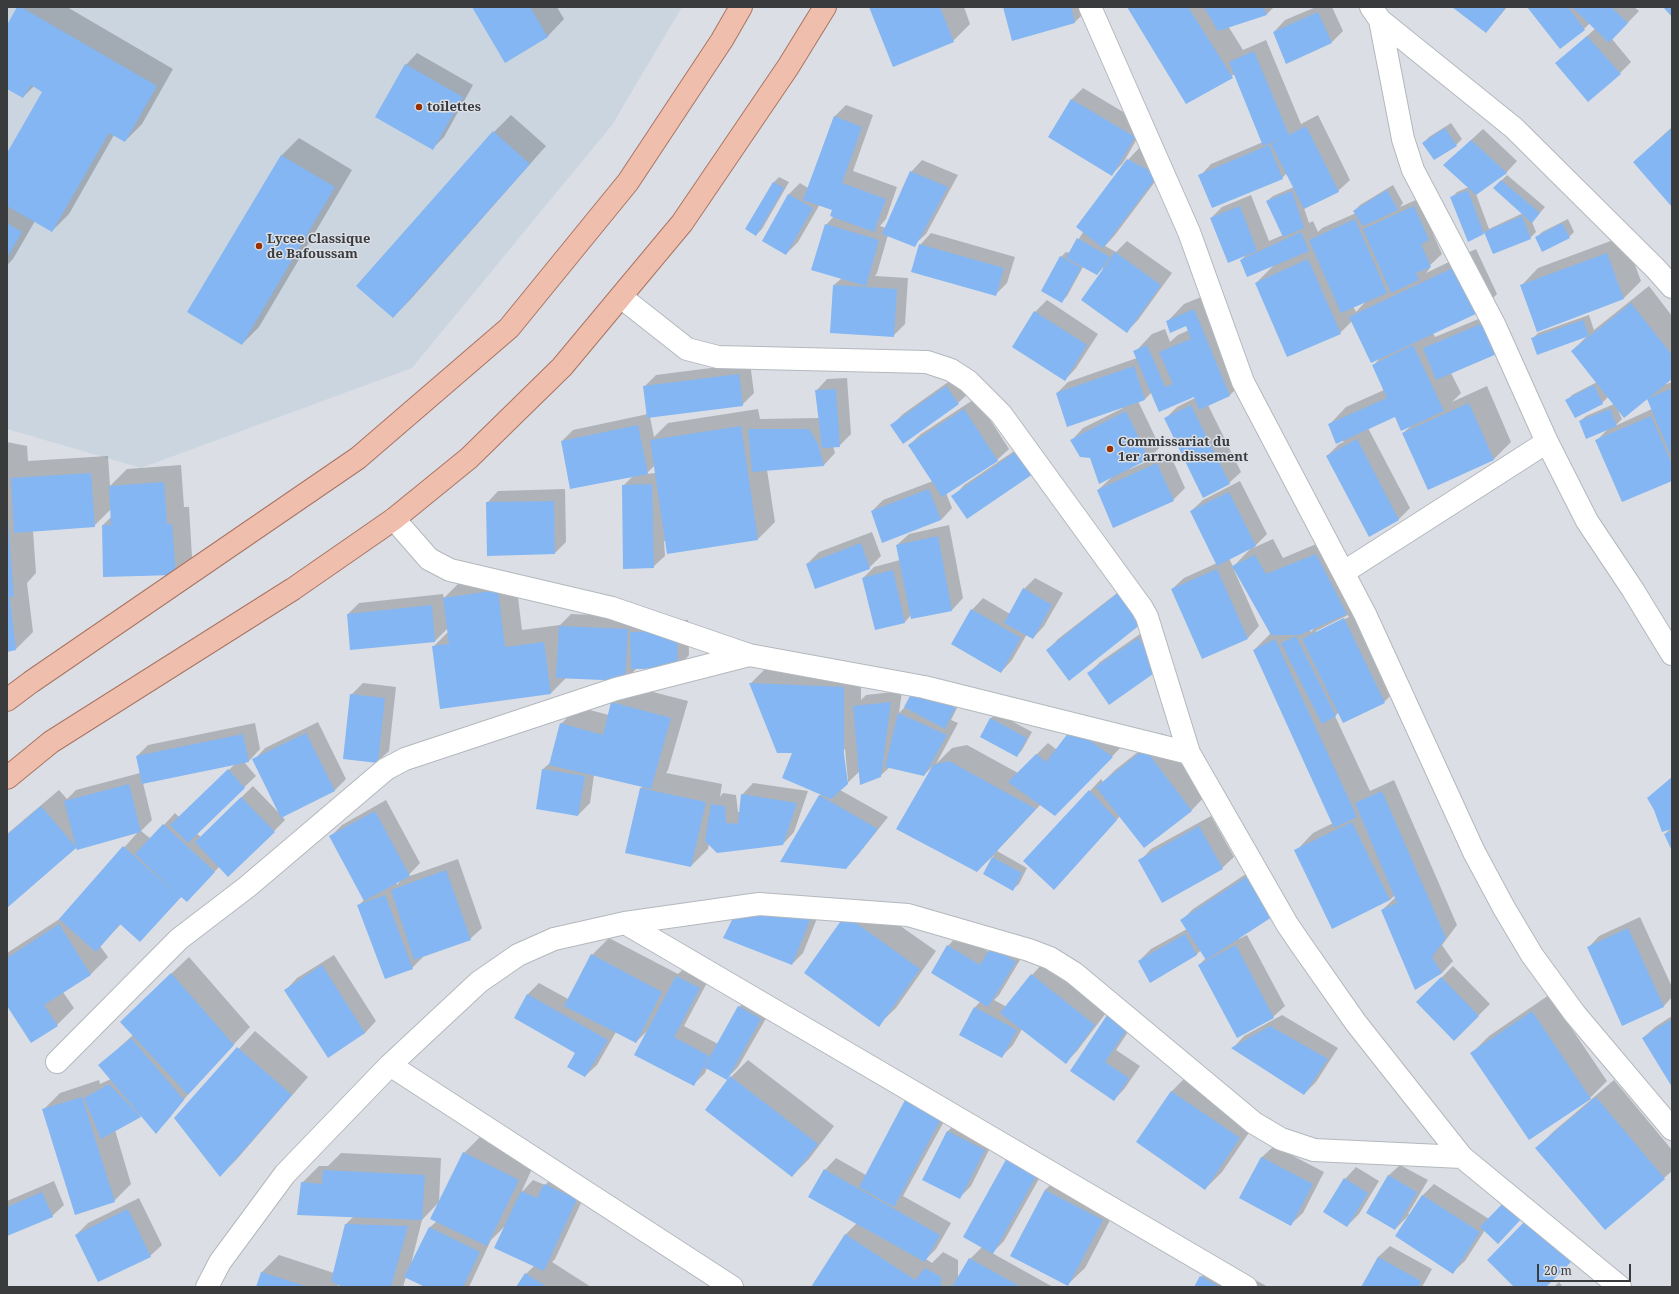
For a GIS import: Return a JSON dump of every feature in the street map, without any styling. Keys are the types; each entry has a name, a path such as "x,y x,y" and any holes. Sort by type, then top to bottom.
{"main road":[{"path":"7,700 358,458 509,328 628,182 722,40 741,7"},
{"path":"7,778 52,742 293,589 394,519 469,458 562,367 682,223 788,67 825,7"}],"street":[{"path":"1090,7 1189,232 1243,382 1365,614 1474,852 1532,955 1575,1014 1672,1129"},
{"path":"1375,13 1514,128 1651,264 1672,287"},
{"path":"1375,13 1403,139 1413,170 1494,324 1546,442 1587,521 1633,590 1672,654"},
{"path":"621,297 687,349 718,357 927,362 951,370 968,381 1001,414 1142,608 1147,617 1189,753 1287,924 1356,1023 1462,1157 1620,1287"},
{"path":"1344,572 1546,442"},
{"path":"394,519 429,560 450,570 612,608 749,655 924,687 1189,753"},
{"path":"57,1062 179,939 248,887 386,769 405,759 616,689 749,655"},
{"path":"207,1287 220,1262 285,1174 390,1065 479,982 518,955 554,939 625,923 759,904 908,915 1029,950 1050,958 1074,973 1254,1123 1281,1139 1314,1150 1462,1157"},
{"path":"625,923 1246,1287"},
{"path":"390,1065 732,1287"}],"shaded area":[{"name":"Lycee Classique de Bafoussam","path":"7,7 682,7 612,125 412,368 141,468 7,429"}],"building":[{"path":"17,7 21,7 157,86 125,142 109,133 52,232 7,206 7,153 42,92 31,85 23,98 7,89 7,25"},
{"path":"472,7 530,7 548,37 505,63"},
{"path":"869,7 940,7 954,42 893,67"},
{"path":"1003,7 1071,7 1075,23 1012,41"},
{"path":"1127,7 1188,7 1233,78 1186,104"},
{"path":"1204,7 1263,7 1267,15 1218,31"},
{"path":"1452,7 1503,7 1505,9 1486,33"},
{"path":"1527,7 1568,7 1585,30 1560,49"},
{"path":"1572,7 1611,7 1628,23 1609,43"},
{"path":"1663,7 1672,7 1672,17"},
{"path":"1318,12 1332,43 1286,64 1273,32"},
{"path":"1587,36 1621,74 1588,102 1555,63"},
{"path":"1254,51 1289,135 1306,126 1339,192 1304,209 1271,144 1280,139 1263,146 1229,62"},
{"name":"toilettes","path":"405,64 463,97 433,150 375,117"},
{"path":"1071,99 1135,137 1112,176 1048,137"},
{"path":"834,116 862,127 842,183 886,199 874,232 830,216 832,210 803,200"},
{"path":"1445,128 1457,146 1434,160 1422,143"},
{"path":"1672,128 1672,207 1633,162"},
{"path":"493,131 530,164 393,318 356,286"},
{"path":"1471,140 1507,173 1476,195 1443,165"},
{"path":"1269,145 1283,179 1212,208 1198,175"},
{"path":"281,155 335,187 242,345 187,312"},
{"path":"1127,159 1158,175 1103,248 1076,227"},
{"path":"910,171 948,187 915,247 882,234"},
{"path":"1501,180 1540,213 1532,223 1493,188"},
{"path":"773,182 784,188 756,236 745,229"},
{"path":"1387,190 1398,210 1363,226 1353,211"},
{"path":"1468,190 1484,234 1468,242 1450,197"},
{"path":"1292,191 1304,228 1283,237 1266,201"},
{"path":"788,194 813,208 786,255 762,241"},
{"path":"1240,206 1257,251 1228,263 1210,218"},
{"path":"1414,206 1429,240 1421,244 1431,267 1416,273 1419,280 1391,293 1363,229"},
{"path":"1522,216 1531,239 1493,254 1484,232"},
{"path":"1355,219 1387,293 1341,313 1309,240"},
{"path":"7,223 22,232 7,258"},
{"path":"1562,223 1570,238 1542,252 1535,237"},
{"path":"825,224 879,240 866,286 811,270"},
{"path":"1301,232 1309,251 1247,277 1240,260"},
{"path":"1077,238 1110,257 1097,275 1066,258"},
{"path":"919,244 1004,268 996,296 911,272"},
{"path":"1115,252 1161,285 1127,333 1081,300"},
{"path":"1607,253 1624,299 1537,332 1520,285"},
{"path":"1060,256 1081,268 1062,303 1041,291"},
{"path":"1308,259 1341,334 1287,357 1255,283"},
{"path":"1459,265 1480,312 1371,363 1349,317"},
{"path":"833,285 897,289 894,337 830,333"},
{"path":"1631,303 1672,355 1672,379 1624,418 1571,351"},
{"path":"1194,309 1230,396 1199,410 1194,397 1159,412 1133,351 1147,345 1165,387 1173,384 1159,352 1191,339 1186,326 1170,333 1166,321"},
{"path":"1034,311 1087,345 1065,381 1012,347"},
{"path":"1583,320 1589,336 1537,355 1531,338"},
{"path":"1486,322 1499,353 1436,380 1423,348"},
{"path":"1413,345 1444,411 1401,431 1395,417 1336,444 1328,424 1387,398 1372,365"},
{"path":"1134,366 1145,400 1067,427 1056,393"},
{"path":"739,374 743,406 647,418 643,386"},
{"path":"1594,385 1603,404 1575,418 1565,400"},
{"path":"946,386 959,404 903,444 890,425"},
{"path":"836,389 840,447 822,448 815,390"},
{"path":"1670,389 1672,393 1672,458 1647,399"},
{"path":"1469,403 1494,460 1428,490 1402,433"},
{"path":"1191,405 1230,484 1203,498 1164,418"},
{"path":"964,409 998,461 942,497 908,445"},
{"path":"1610,409 1617,426 1586,439 1579,421"},
{"name":"Commissariat du 1er arrondissement","path":"1126,411 1149,459 1099,484 1090,458 1080,457 1070,440"},
{"path":"1651,416 1672,464 1672,481 1622,502 1595,440"},
{"path":"638,425 648,474 570,489 561,441"},
{"path":"741,426 758,540 667,554 650,440"},
{"path":"748,429 809,429 818,444 824,466 752,472"},
{"path":"1357,439 1399,520 1369,537 1326,456"},
{"path":"1017,451 1033,474 967,519 951,496"},
{"path":"1157,463 1174,501 1113,528 1097,490"},
{"path":"91,473 95,527 14,533 11,478"},
{"path":"164,482 167,524 172,524 176,575 103,577 102,525 111,525 109,486"},
{"path":"652,484 654,568 623,569 622,485"},
{"path":"929,489 941,520 882,543 871,511"},
{"path":"1229,492 1256,546 1217,566 1190,511"},
{"path":"554,501 555,554 487,556 486,502"},
{"path":"7,510 14,597 7,597"},
{"path":"938,536 952,611 911,619 896,545"},
{"path":"861,543 870,569 815,589 806,564"},
{"path":"1316,554 1347,614 1300,635 1271,635 1232,566 1255,555 1266,574"},
{"path":"1217,569 1248,639 1202,659 1171,589"},
{"path":"893,570 905,623 875,630 862,578"},
{"path":"1023,588 1052,605 1033,639 1004,623"},
{"path":"498,590 505,647 544,642 551,694 440,709 432,646 449,644 443,598"},
{"path":"1118,593 1141,624 1069,681 1046,650"},
{"path":"7,598 10,598 16,650 7,652"},
{"path":"432,605 435,642 350,650 347,614"},
{"path":"971,609 1021,638 1001,673 951,644"},
{"path":"1344,618 1385,703 1343,723 1302,639"},
{"path":"559,626 628,629 625,681 556,678"},
{"path":"677,631 678,668 631,669 630,632"},
{"path":"1296,636 1336,716 1322,724 1281,643"},
{"path":"1138,638 1160,669 1109,705 1087,673"},
{"path":"1275,639 1357,817 1334,828 1253,650"},
{"path":"749,683 844,687 844,754 848,784 831,799 782,778 792,753 777,753"},
{"path":"915,687 955,708 945,729 904,707"},
{"path":"350,694 385,698 378,763 343,759"},
{"path":"611,702 671,718 651,789 549,765 560,723 603,735"},
{"path":"891,702 881,777 860,785 853,706"},
{"path":"898,713 947,735 924,776 885,767"},
{"path":"990,718 1027,738 1017,757 980,737"},
{"path":"1072,728 1113,757 1055,816 1008,782 1036,754 1046,762"},
{"path":"306,733 335,791 281,818 252,759"},
{"path":"243,734 249,762 142,784 136,756"},
{"path":"1145,749 1192,811 1144,848 1096,787"},
{"path":"949,761 1036,809 977,872 896,829 933,765"},
{"path":"228,769 245,788 188,843 170,825"},
{"path":"542,769 585,776 578,816 536,809"},
{"path":"1672,777 1672,829 1662,832 1654,810 1647,798"},
{"path":"129,784 141,832 77,850 76,848 7,908 7,835 41,806 76,847 64,801"},
{"path":"640,788 706,802 691,867 625,853"},
{"path":"1089,790 1117,820 1054,890 1023,861"},
{"path":"1382,791 1446,938 1432,957 1442,973 1415,990 1381,910 1397,903 1355,803"},
{"path":"741,794 797,803 783,845 717,853 705,841 711,804 725,806 726,823 738,824"},
{"path":"819,795 878,829 846,869 780,862"},
{"path":"241,797 275,832 228,877 195,842"},
{"path":"375,811 410,876 364,901 329,836"},
{"path":"1352,822 1390,900 1332,929 1294,850"},
{"path":"163,824 215,872 187,902 181,897 140,942 120,924 96,952 59,919 123,846 179,896 135,854"},
{"path":"1199,826 1223,869 1162,903 1138,860"},
{"path":"1672,831 1672,851 1664,834"},
{"path":"992,857 1022,873 1013,891 983,874"},
{"path":"446,870 471,940 414,960 391,890"},
{"path":"1246,877 1272,917 1206,960 1180,920"},
{"path":"385,895 413,969 385,979 357,905"},
{"path":"737,910 813,912 792,965 723,938"},
{"path":"845,915 920,969 879,1027 804,973"},
{"path":"59,924 91,975 44,1005 58,1026 31,1043 7,1006 7,958"},
{"path":"1628,928 1664,1007 1622,1026 1587,947"},
{"path":"1185,934 1197,955 1150,983 1138,961"},
{"path":"947,945 980,965 991,947 1016,962 988,1007 931,973"},
{"path":"1236,945 1274,1018 1237,1038 1198,965"},
{"path":"591,954 662,992 636,1043 564,1006"},
{"path":"322,965 365,1033 328,1058 284,990"},
{"path":"171,973 234,1045 188,1095 120,1022"},
{"path":"1031,974 1095,1025 1066,1064 1000,1013"},
{"path":"676,976 700,988 674,1037 709,1056 694,1086 634,1055"},
{"path":"1441,977 1479,1016 1454,1041 1416,1002"},
{"path":"527,994 608,1040 585,1077 567,1067 575,1053 514,1018"},
{"path":"738,1006 761,1019 727,1080 704,1067"},
{"path":"974,1007 1017,1030 1002,1058 959,1035"},
{"path":"1532,1011 1591,1099 1529,1140 1470,1053"},
{"path":"1109,1012 1129,1026 1105,1062 1129,1078 1114,1101 1070,1071"},
{"path":"1672,1019 1672,1087 1642,1038"},
{"path":"1270,1026 1328,1059 1304,1095 1231,1048"},
{"path":"131,1038 184,1100 156,1134 98,1065"},
{"path":"237,1047 292,1095 220,1177 174,1118"},
{"path":"730,1076 818,1144 792,1177 705,1110"},
{"path":"109,1084 141,1117 101,1139 84,1098"},
{"path":"1171,1091 1240,1138 1205,1190 1136,1142"},
{"path":"82,1097 115,1202 75,1215 42,1109"},
{"path":"1596,1097 1665,1179 1605,1230 1535,1148"},
{"path":"905,1100 941,1119 894,1207 859,1187"},
{"path":"947,1131 985,1150 960,1199 922,1180"},
{"path":"463,1152 519,1180 487,1246 430,1219"},
{"path":"1008,1156 1038,1173 993,1254 963,1237"},
{"path":"1261,1157 1313,1184 1291,1226 1239,1198"},
{"path":"824,1169 940,1235 925,1262 808,1197"},
{"path":"323,1170 425,1175 422,1220 297,1215 301,1182 322,1184"},
{"path":"1388,1175 1417,1192 1395,1230 1366,1213"},
{"path":"1344,1178 1368,1193 1347,1227 1323,1212"},
{"path":"544,1184 577,1199 544,1271 494,1248 521,1191 537,1198"},
{"path":"1045,1190 1103,1220 1068,1286 1010,1256"},
{"path":"42,1192 53,1217 7,1236 7,1207"},
{"path":"1422,1195 1480,1232 1453,1274 1395,1236"},
{"path":"1506,1200 1524,1216 1498,1244 1480,1227"},
{"path":"128,1209 151,1257 98,1282 75,1235"},
{"path":"1527,1219 1571,1262 1546,1287 1514,1287 1487,1260"},
{"path":"345,1224 408,1226 391,1287 342,1287 331,1281"},
{"path":"429,1227 480,1252 463,1287 425,1287 404,1277"},
{"path":"845,1234 915,1280 925,1268 941,1277 941,1287 811,1287"},
{"path":"1378,1257 1421,1281 1418,1287 1361,1287"},
{"path":"969,1258 1021,1287 952,1287"},
{"path":"261,1272 308,1287 256,1287"},
{"path":"525,1273 547,1287 516,1287"},
{"path":"1200,1276 1220,1287 1194,1287"}],"place":[{"name":"toilettes","path":"419,107"},
{"name":"Lycee Classique de Bafoussam","path":"259,246"},
{"name":"Commissariat du 1er arrondissement","path":"1110,449"}]}
